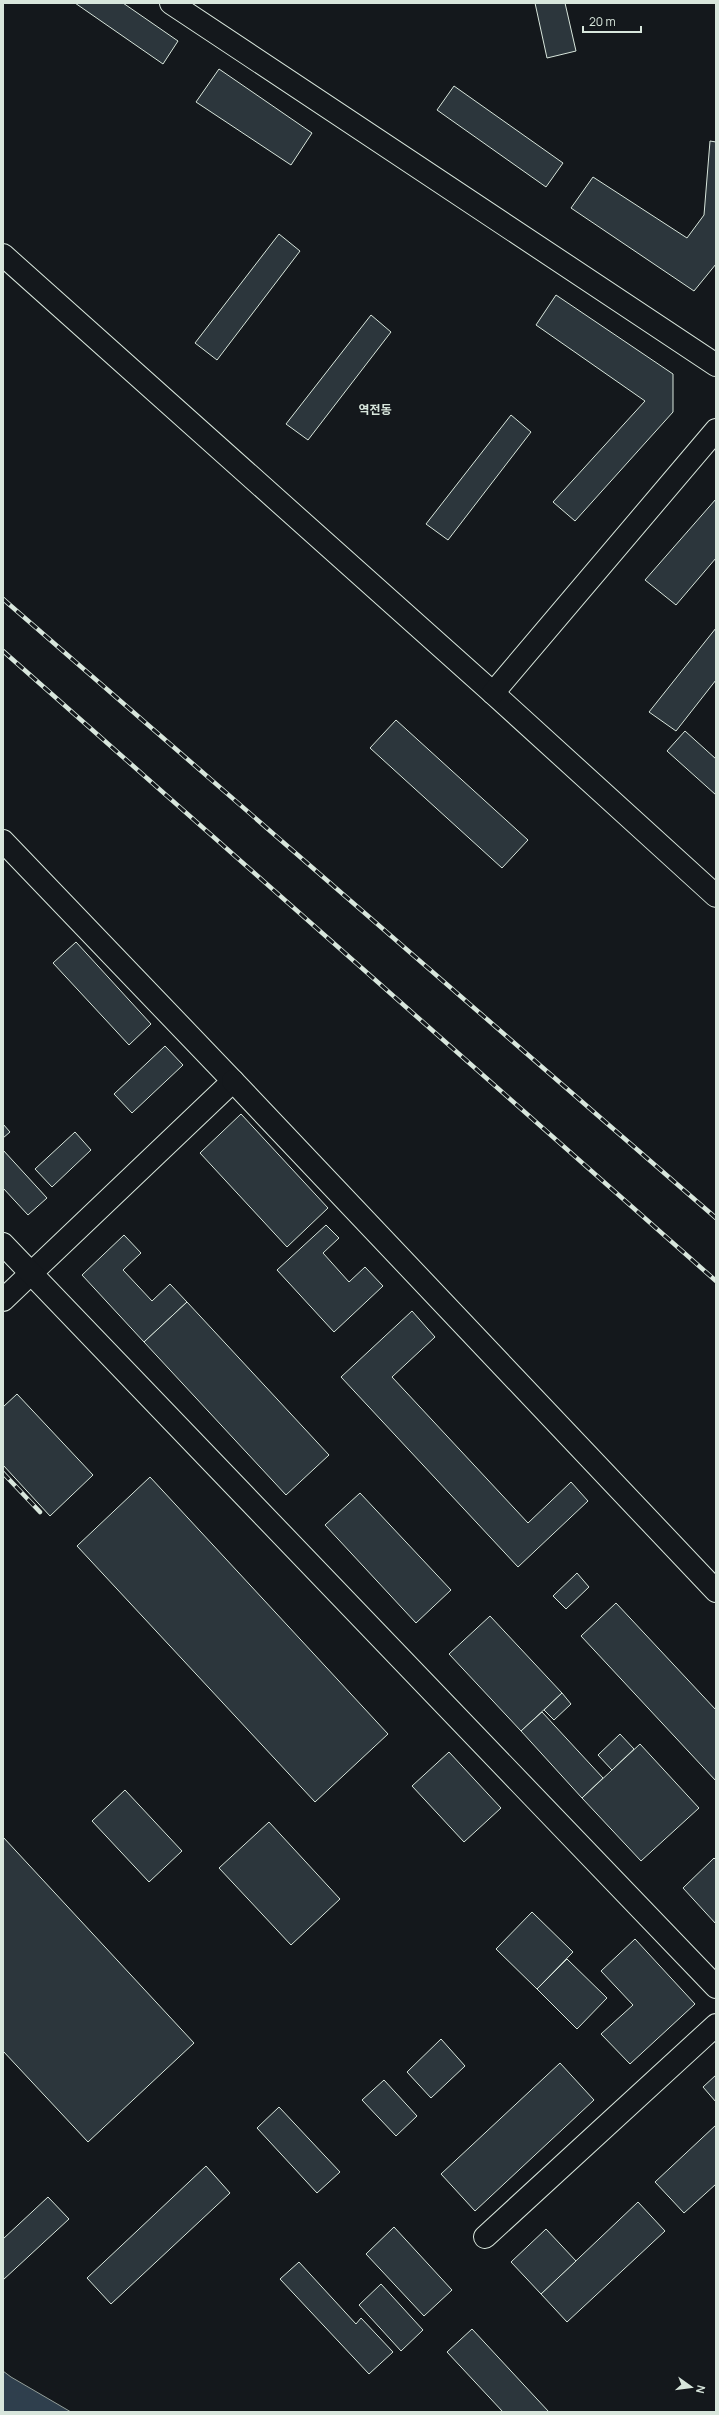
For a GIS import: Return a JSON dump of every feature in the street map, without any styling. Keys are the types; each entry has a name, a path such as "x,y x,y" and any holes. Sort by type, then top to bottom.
{"main road":[{"path":"171,3 716,365"},
{"path":"3,255 493,693 716,896"},
{"path":"493,693 716,430"},
{"path":"3,841 233,1081 716,1591"},
{"path":"3,1300 233,1081"},
{"path":"3,1244 716,1987"},
{"path":"485,2237 716,2025"}],"water":[{"path":"3,2371 11,2377 71,2412 3,2412"}],"building":[{"path":"75,3 123,3 178,41 163,64"},
{"path":"535,3 565,3 576,51 547,58"},
{"path":"219,69 312,133 291,165 196,102"},
{"path":"454,86 563,163 546,187 437,110"},
{"path":"710,141 716,142 716,264 694,291 571,208 593,177 687,238 704,215"},
{"path":"279,234 300,251 217,360 195,343"},
{"path":"556,295 673,374 673,412 575,521 553,502 645,401 536,325"},
{"path":"371,315 391,332 308,440 286,424"},
{"path":"511,415 531,432 448,540 426,524"},
{"path":"716,499 716,558 676,605 645,580"},
{"path":"716,628 716,680 676,731 649,712"},
{"path":"396,720 528,840 502,868 370,748"},
{"path":"685,731 716,759 716,795 667,751"},
{"path":"76,942 151,1024 129,1045 53,963"},
{"path":"165,1046 183,1065 132,1113 114,1094"},
{"path":"241,1114 328,1208 287,1247 200,1153"},
{"path":"3,1124 10,1132 3,1138"},
{"path":"75,1132 91,1150 52,1187 35,1169"},
{"path":"3,1150 47,1198 28,1215 3,1188"},
{"path":"326,1225 339,1238 323,1253 349,1282 365,1267 383,1286 334,1332 277,1270"},
{"path":"124,1235 141,1253 123,1270 152,1301 170,1284 187,1302 144,1342 82,1275"},
{"path":"187,1302 329,1455 286,1495 144,1342"},
{"path":"412,1311 435,1337 392,1377 528,1523 571,1482 588,1501 518,1567 341,1377"},
{"path":"17,1394 93,1475 50,1516 3,1465 3,1407"},
{"path":"150,1477 388,1734 315,1802 77,1546"},
{"path":"360,1493 451,1590 416,1623 325,1525"},
{"path":"577,1573 589,1587 566,1609 553,1596"},
{"path":"616,1603 716,1710 716,1781 581,1636"},
{"path":"490,1616 562,1693 521,1731 449,1654"},
{"path":"562,1693 571,1704 554,1720 544,1710"},
{"path":"542,1712 603,1778 582,1798 521,1731"},
{"path":"620,1734 634,1749 612,1770 598,1755"},
{"path":"640,1744 699,1808 641,1861 582,1798"},
{"path":"449,1752 501,1808 464,1842 412,1786"},
{"path":"125,1790 182,1851 149,1882 92,1821"},
{"path":"269,1822 340,1899 291,1945 219,1868"},
{"path":"3,1837 194,2043 88,2142 3,2051"},
{"path":"714,1858 716,1860 716,1924 683,1888"},
{"path":"532,1912 573,1952 537,1989 496,1949"},
{"path":"635,1939 695,2004 630,2064 601,2034 633,2005 601,1971"},
{"path":"567,1959 607,1998 577,2029 537,1989"},
{"path":"441,2039 465,2066 431,2098 407,2072"},
{"path":"560,2063 594,2100 475,2211 441,2174"},
{"path":"716,2075 716,2102 703,2087"},
{"path":"384,2080 417,2116 396,2136 362,2100"},
{"path":"279,2107 340,2172 317,2193 257,2128"},
{"path":"716,2125 716,2184 684,2213 655,2182"},
{"path":"206,2166 230,2193 111,2304 87,2278"},
{"path":"48,2197 69,2219 3,2280 3,2239"},
{"path":"638,2202 665,2231 567,2322 541,2294"},
{"path":"394,2227 452,2290 424,2316 366,2254"},
{"path":"546,2229 576,2261 541,2294 511,2262"},
{"path":"299,2262 356,2324 361,2318 393,2352 369,2374 280,2279"},
{"path":"381,2284 423,2330 401,2351 359,2305"},
{"path":"472,2329 549,2412 503,2412 447,2352"}],"railway":[{"path":"3,599 716,1218"},
{"path":"3,651 716,1281"},
{"path":"3,1473 40,1512"}],"district":[{"name":"역전동","path":"375,409"}]}
